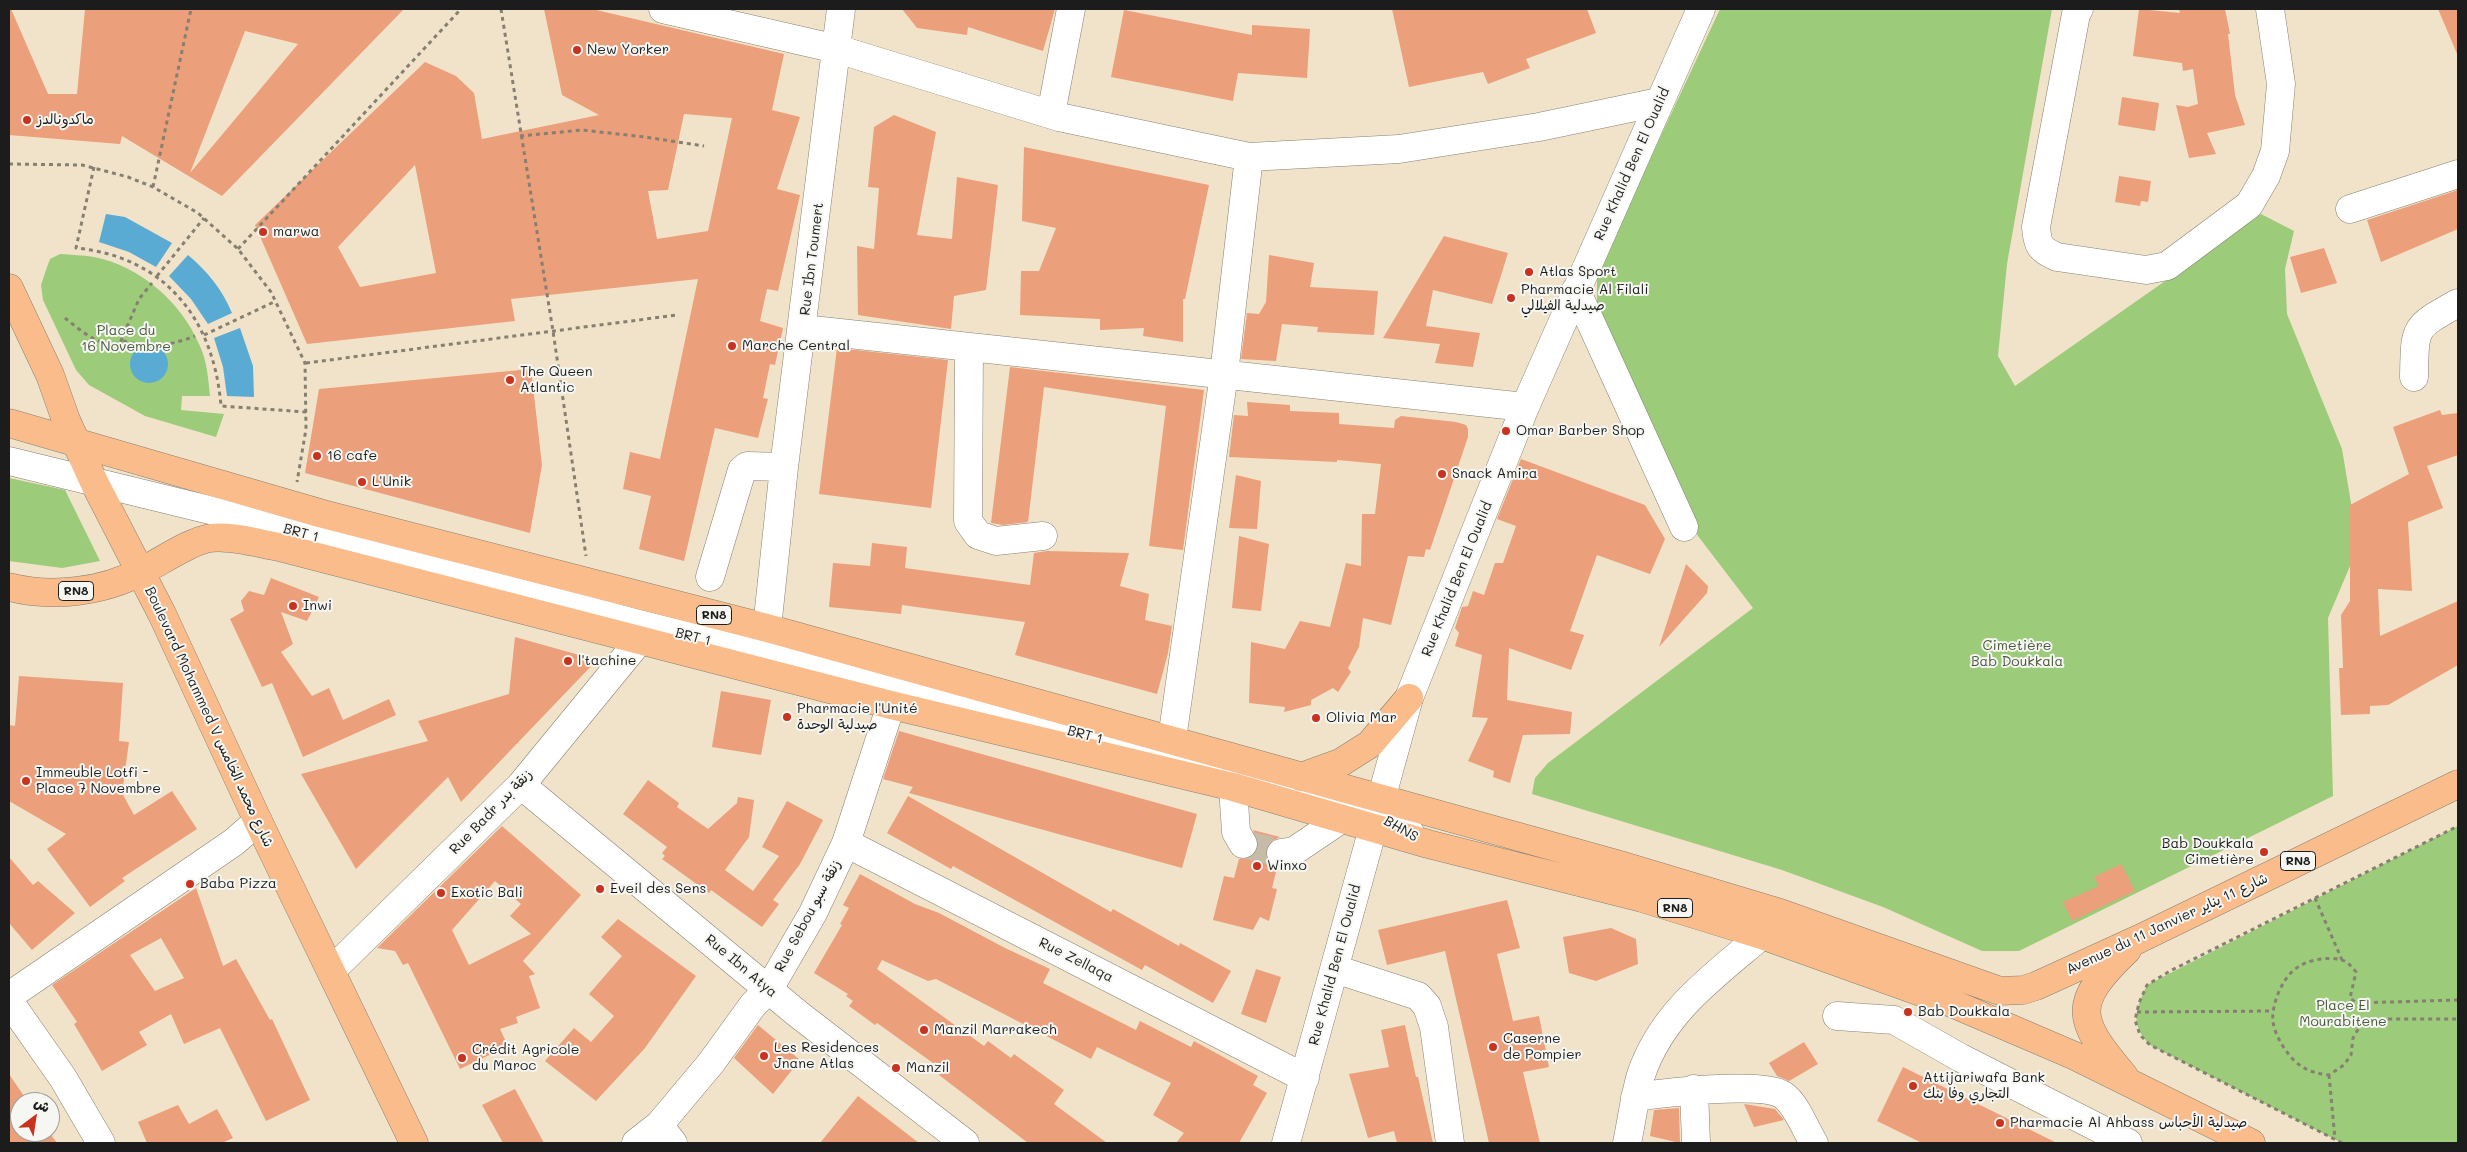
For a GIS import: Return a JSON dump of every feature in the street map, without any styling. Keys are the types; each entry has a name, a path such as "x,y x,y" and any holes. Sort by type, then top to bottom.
{"main road":[{"name":"Boulevard Mohammed V شارع محمد الخامس","path":"9,288 50,375 75,441 94,482 140,572 414,1143"},
{"name":"RN8","path":"9,423 323,514 767,628 1172,739 1301,777 1376,813 1428,844 1642,898 1762,935 1949,1002 2028,1035 2251,1143"},
{"name":"RN8","path":"9,587 49,593 69,592 116,582 211,538 247,541 280,547 892,706 1233,788 1340,820 1376,813"},
{"path":"1301,777 1340,763 1370,744 1409,698"},
{"name":"Avenue du 11 Janvier شارع 11 يناير","path":"1376,813 1437,814 1620,865 1780,913 2000,991 2023,990 2139,939 2458,784"},
{"path":"2132,1085 2098,1045 2087,1023 2086,1011 2090,994 2103,973 2139,939"}],"street":[{"path":"663,9 837,49 1051,114 1249,157 1399,149 1539,127 1660,102"},
{"name":"Rue Ibn Toumert","path":"767,628 784,467 803,329 841,9"},
{"path":"1051,114 1071,9"},
{"name":"Rue Khalid Ben El Oualid","path":"1286,1142 1409,698 1525,407 1701,9"},
{"path":"2079,9 2076,14 2036,227 2038,244 2045,252 2057,257 2146,270 2166,266 2249,205 2266,176 2275,151 2281,84 2270,9"},
{"path":"1172,739 1224,374 1249,157"},
{"path":"2350,209 2458,174"},
{"path":"1576,290 1684,528"},
{"path":"2414,377 2414,338 2425,321 2458,303"},
{"path":"803,329 1525,407"},
{"path":"968,347 968,521 978,535 996,541 1043,536"},
{"name":"BRT 1","path":"9,461 272,525 640,624 983,708 1376,813"},
{"path":"710,576 742,470 747,466 784,467"},
{"name":"Rue Badr زنقة بدر","path":"331,971 521,785 639,641"},
{"name":"Rue Sebou زنقة سبو","path":"636,1143 666,1134 711,1063 753,1005 769,989 813,913 846,843 892,706"},
{"name":"Rue Ibn Atya","path":"521,785 769,989 964,1143"},
{"path":"1233,788 1236,832 1243,844"},
{"path":"1281,854 1294,851 1340,820"},
{"path":"9,996 234,842 258,821"},
{"name":"Rue Zellaqa","path":"846,843 1305,1078"},
{"path":"1627,1143 1635,1097 1648,1059 1660,1036 1675,1013 1706,982 1762,935"},
{"path":"1335,969 1418,996 1427,1006 1434,1027 1450,1143"},
{"path":"9,1001 63,1078 101,1143"},
{"path":"1837,1016 1894,1020 1960,1058 2128,1143"},
{"path":"1635,1097 1694,1089 1772,1090 1788,1099 1814,1143"},
{"path":"1694,1089 1696,1143"}],"path":[{"path":"153,187 191,9"},
{"path":"238,249 461,9"},
{"path":"501,9 553,331 587,558"},
{"path":"520,136 582,130 704,146"},
{"path":"9,164 59,163 94,168 128,177 153,187 204,218 238,249 256,269 276,301 306,363 306,429 296,490"},
{"path":"94,168 76,248 93,250 130,261 156,276 183,302 204,335 214,364 221,406 306,412"},
{"path":"156,276 204,218"},
{"path":"123,341 139,299 152,283"},
{"path":"204,335 276,301"},
{"path":"306,363 677,315"},
{"path":"64,318 104,344 114,345 123,341 158,347 177,343 195,336"},
{"path":"2342,1143 2150,1045 2140,1035 2135,1020 2137,1012 2147,985 2458,826"},
{"path":"2315,898 2342,960 2356,972 2350,998 2356,1003 2458,1000"},
{"path":"2342,960 2319,960 2294,970 2277,994 2273,1011 2273,1023 2277,1036 2292,1059 2311,1073 2328,1075 2344,1065 2351,1055 2353,1038 2364,1020 2458,1018"},
{"path":"2137,1012 2273,1011"},
{"path":"2328,1075 2335,1140"}],"green space":[{"name":"Cimetière Bab Doukkala","path":"1720,9 2052,9 2007,264 1998,356 2015,386 2261,214 2294,231 2285,269 2287,314 2342,449 2352,509 2350,566 2328,618 2333,796 2019,951 1982,951 1883,907 1782,870 1532,794 1535,778 1548,763 1753,608 1698,536 1597,316 1597,273"},
{"name":"Place du 16 Novembre","path":"60,254 90,256 127,268 143,277 170,300 191,329 202,350 207,369 210,396 182,396 181,410 224,414 216,437 145,416 89,385 76,370 43,300 41,285 50,259"},
{"path":"9,478 65,490 100,561 62,568 9,561"},
{"name":"Place El Mourabitene","path":"2458,826 2458,1143 2342,1143 2150,1045 2139,1030 2136,1017 2137,1010 2147,985"}],"water":[{"path":"106,214 125,217 172,243 156,267 129,252 99,242"},
{"name":"Place du 16 Novembre","path":"188,255 213,281 224,296 232,313 208,324 191,299 169,276"},
{"path":"240,328 253,366 254,397 227,396 223,367 214,338"},
{"path":"149,345 163,350 168,364 163,378 149,383 135,378 130,364 135,350"}],"building":[{"path":"9,9 11,9 48,94 77,94 85,9 404,9 222,196 122,136 120,144 9,135","holes":["245,31 298,44 190,173"]},
{"path":"544,9 592,9 784,54 772,110 800,117 777,189 800,195 778,291 767,289 760,321 783,328 775,365 770,364 763,398 768,399 758,438 715,428 684,561 639,549 651,496 623,489 630,452 660,459 698,279 511,299 515,321 307,344 255,225 425,62 456,76 474,93 482,139 599,115 562,95","holes":["684,114 732,118 708,231 657,239 648,191 668,190","415,165 436,273 360,287 338,247"]},
{"path":"902,9 1055,9 1043,51 968,27 967,35 917,28"},
{"path":"1392,9 1587,9 1596,33 1526,59 1530,68 1488,84 1483,72 1409,87"},
{"path":"2139,9 2180,13 2179,9 2225,9 2230,34 2228,34 2235,95 2245,125 2207,133 2216,154 2189,158 2176,105 2188,107 2198,104 2193,69 2183,71 2182,63 2133,56"},
{"path":"2438,9 2458,9 2458,56"},
{"path":"1124,10 1252,35 1252,25 1310,29 1307,78 1238,73 1233,101 1111,77"},
{"path":"2122,97 2159,103 2155,131 2118,125"},
{"path":"894,115 936,132 917,235 952,239 957,177 998,185 986,290 954,296 951,329 858,315 857,246 874,249 879,188 868,187 874,127"},
{"path":"1024,147 1209,185 1185,299 1183,299 1183,342 1143,336 1144,328 1100,330 1100,319 1020,315 1021,271 1039,271 1056,228 1022,221"},
{"path":"2119,176 2151,181 2148,202 2141,201 2140,206 2115,202"},
{"path":"2458,190 2458,229 2381,262 2367,220"},
{"path":"1444,236 1508,253 1492,304 1433,290 1426,326 1480,333 1473,367 1435,363 1440,344 1383,338"},
{"path":"2324,248 2337,283 2301,293 2290,257"},
{"path":"1269,255 1314,263 1310,287 1378,291 1374,335 1317,332 1318,327 1282,324 1276,361 1241,359 1247,313 1259,314 1266,302"},
{"path":"837,348 948,360 931,508 819,494"},
{"path":"1010,367 1204,390 1183,550 1149,546 1166,406 1044,387 1028,522 1003,525 991,523"},
{"path":"531,369 542,465 530,533 305,473 319,389"},
{"path":"1247,402 1290,405 1290,411 1339,413 1339,424 1394,428 1395,420 1401,416 1456,422 1466,425 1468,429 1468,437 1430,550 1426,549 1424,557 1408,556 1391,625 1363,618 1359,647 1348,668 1351,672 1338,692 1333,688 1311,700 1311,705 1284,712 1285,707 1249,703 1251,642 1285,649 1300,621 1330,627 1346,563 1361,566 1362,514 1375,514 1381,464 1337,460 1337,462 1229,457 1234,415 1248,416"},
{"path":"2440,410 2442,415 2458,413 2458,455 2427,466 2443,508 2408,522 2412,591 2378,589 2380,636 2458,601 2458,665 2388,705 2370,706 2370,714 2341,715 2339,668 2343,668 2341,615 2350,601 2350,505 2409,474 2393,427"},
{"path":"1521,459 1645,505 1665,539 1650,574 1597,555 1570,631 1584,635 1571,670 1509,648 1507,700 1572,712 1570,734 1523,735 1510,783 1493,777 1494,771 1468,761 1488,718 1472,717 1482,655 1455,646 1459,633 1455,628 1462,607 1468,606 1473,591 1484,595 1495,563 1503,563 1516,526 1497,519"},
{"path":"1236,475 1261,481 1257,529 1229,528"},
{"path":"1239,536 1269,544 1261,611 1232,608"},
{"path":"872,543 907,547 905,568 1030,585 1034,553 1047,551 1129,553 1120,586 1149,594 1145,620 1172,626 1168,653 1157,694 1015,655 1025,622 902,605 901,614 829,607 833,563 870,566"},
{"path":"1686,564 1708,586 1707,593 1659,647"},
{"path":"271,578 319,597 307,621 281,612 293,644 281,652 312,696 329,688 343,720 389,699 396,715 303,757 272,683 262,687 230,619 244,611 241,601 249,591 264,595"},
{"path":"515,637 597,660 461,802 448,777 356,869 301,774 428,741 418,721 509,694"},
{"path":"19,676 123,683 119,741 129,742 122,793 134,815 172,791 197,829 122,878 125,881 90,907 47,849 66,834 9,801 9,725 15,726"},
{"path":"721,691 771,700 761,755 712,747"},
{"path":"899,731 1197,814 1182,868 909,793 913,787 883,779"},
{"path":"648,780 679,803 677,807 708,829 737,803 738,797 754,800 749,837 725,870 753,891 779,856 762,847 787,801 823,820 800,864 773,900 779,904 762,927 711,890 709,893 662,859 665,856 662,853 667,847 623,814"},
{"path":"908,796 1111,912 1113,909 1179,946 1180,943 1231,971 1213,1003 1145,965 1142,970 953,866 951,869 887,833"},
{"path":"502,826 581,895 523,961 535,974 529,976 540,1008 516,1017 518,1023 500,1029 508,1046 460,1069 408,963 403,965 395,951 377,948","holes":["495,881 521,904 510,916 531,934 469,965 452,930"]},
{"path":"1253,830 1280,837 1272,841 1266,848 1266,856 1269,862 1277,868 1272,888 1277,889 1269,921 1260,917 1253,930 1213,920 1224,876 1234,878 1239,859 1250,858 1257,851 1259,843"},
{"path":"9,857 33,885 38,881 75,913 32,950 9,923"},
{"path":"2121,864 2135,891 2072,921 2063,902 2099,886 2094,877"},
{"path":"860,874 915,904 939,913 1005,948 1050,969 1043,983 1136,1030 1140,1021 1191,1047 1194,1041 1258,1076 1253,1085 1267,1093 1239,1143 1176,1143 1184,1133 1153,1115 1171,1083 1097,1047 1091,1059 936,979 928,981 882,960 877,969 984,1046 988,1041 1011,1058 1014,1054 1064,1090 1054,1104 1107,1143 1028,1143 939,1075 941,1072 938,1070 940,1068 877,1023 875,1025 849,1006 853,1001 846,996 848,994 814,973 842,925 840,924 849,908 843,905"},
{"path":"196,888 223,966 236,959 270,1020 272,1019 310,1100 266,1121 220,1028 184,1044 171,1014 139,1032 147,1045 102,1071 74,1024 77,1022 52,985","holes":["161,938 184,978 155,991 130,955"]},
{"path":"1507,900 1520,948 1497,954 1513,1021 1539,1016 1549,1067 1523,1072 1540,1143 1489,1143 1445,951 1387,965 1378,930"},
{"path":"618,919 696,976 645,1048 596,1101 545,1061 574,1028 591,1042 614,1016 589,994 622,956 601,937"},
{"path":"1611,928 1636,939 1638,964 1596,981 1569,973 1563,937"},
{"path":"1256,969 1281,977 1266,1023 1241,1014"},
{"name":"Les Residences Jnane Atlas","path":"758,1025 800,1060 773,1094 734,1058"},
{"path":"1405,1025 1433,1143 1397,1143 1394,1131 1368,1138 1349,1074 1389,1067 1381,1030"},
{"path":"1804,1042 1818,1064 1789,1081 1777,1076 1769,1063"},
{"path":"1903,1067 2057,1143 1922,1143 1877,1121"},
{"path":"9,1074 21,1092 10,1092 10,1142 57,1143 9,1143"},
{"path":"515,1089 544,1143 503,1143 482,1105"},
{"path":"858,1096 919,1143 820,1143"},
{"path":"1744,1104 1775,1109 1784,1120 1754,1127"},
{"path":"178,1105 189,1124 217,1109 233,1138 222,1143 147,1143 138,1122"},
{"path":"1679,1108 1680,1143 1650,1136 1654,1110"}],"tunnel":[{"path":"1243,844 1281,853"}],"place":[{"name":"New Yorker","path":"577,50"},
{"name":"ماكدونالدز","path":"27,120"},
{"name":"marwa","path":"263,232"},
{"name":"Atlas Sport","path":"1529,272"},
{"name":"Pharmacie Al Filali صيدلية الفيلالي","path":"1511,298"},
{"name":"Marche Central","path":"732,346"},
{"name":"The Queen Atlantic","path":"510,380"},
{"name":"Omar Barber Shop","path":"1506,431"},
{"name":"16 cafe","path":"317,456"},
{"name":"Snack Amira","path":"1442,474"},
{"name":"L'Unik","path":"362,482"},
{"name":"Inwi","path":"293,606"},
{"name":"l'tachine","path":"568,661"},
{"name":"Pharmacie l'Unité صيدلية الوحدة","path":"787,717"},
{"name":"Olivia Mar","path":"1316,718"},
{"name":"Immeuble Lotfi - Place 7 Novembre","path":"26,781"},
{"name":"Bab Doukkala Cimetière","path":"2264,852"},
{"name":"Winxo","path":"1257,866"},
{"name":"Baba Pizza","path":"190,884"},
{"name":"Eveil des Sens","path":"600,889"},
{"name":"Exotic Bali","path":"441,893"},
{"name":"Bab Doukkala","path":"1908,1012"},
{"name":"Manzil Marrakech","path":"924,1030"},
{"name":"Caserne de Pompier","path":"1493,1047"},
{"name":"Les Residences Jnane Atlas","path":"764,1056"},
{"name":"Crédit Agricole du Maroc","path":"462,1058"},
{"name":"Manzil","path":"896,1068"},
{"name":"Attijariwafa Bank التجاري وفا بنك","path":"1913,1086"},
{"name":"Pharmacie Al Ahbass صيدلية الأحباس","path":"2000,1123"}]}
